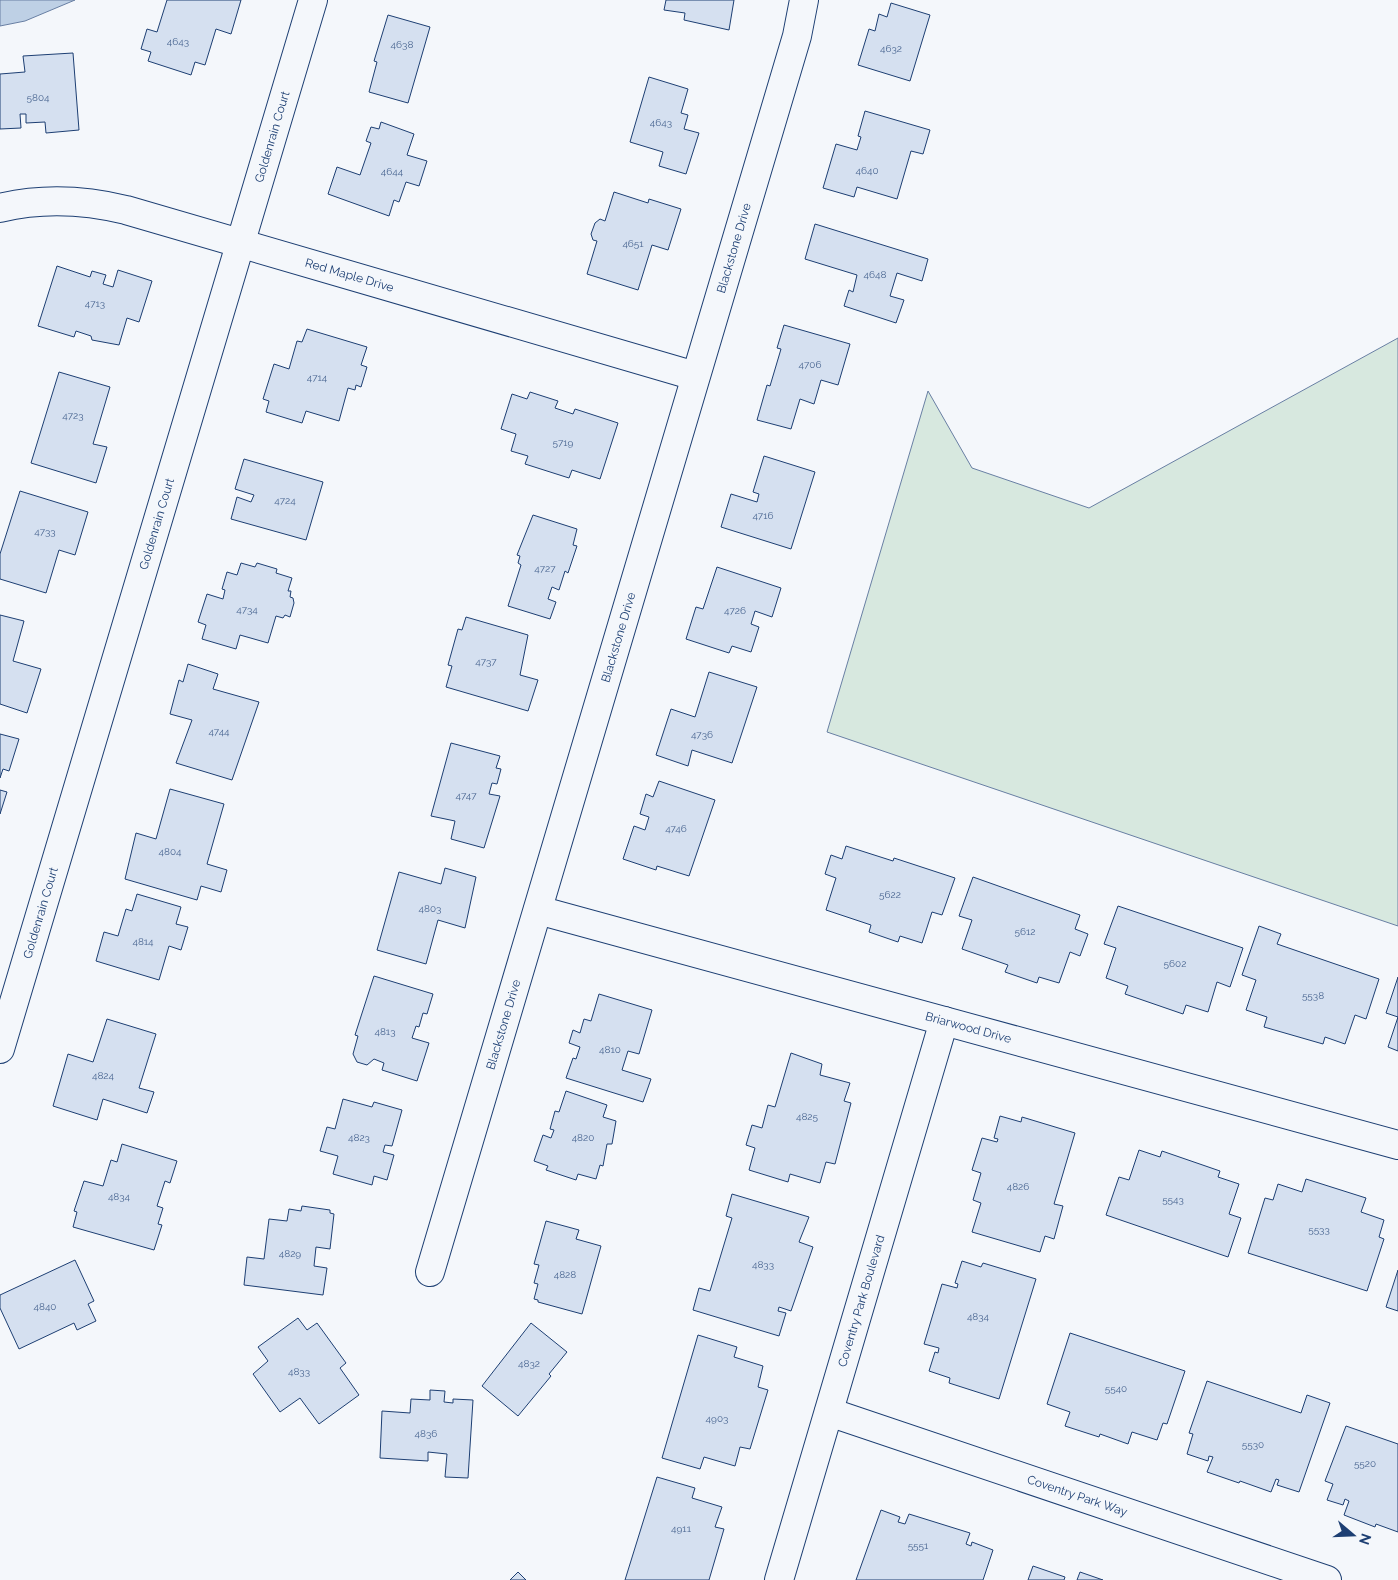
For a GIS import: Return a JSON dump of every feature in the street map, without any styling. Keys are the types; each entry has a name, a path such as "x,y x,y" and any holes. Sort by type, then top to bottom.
{"street":[{"name":"Goldenrain Court","path":"0,1049 313,0"},
{"name":"Blackstone Drive","path":"430,1272 797,36 804,0"},
{"name":"Red Maple Drive","path":"0,208 42,202 97,204 126,210 695,376"},
{"name":"Briarwood Drive","path":"538,910 1398,1145"},
{"name":"Coventry Park Boulevard","path":"779,1580 944,1021"},
{"name":"Coventry Park Way","path":"828,1412 1327,1580"}],"shaded area":[{"path":"1398,338 1398,926 827,732 928,391 972,468 1089,508"}],"water":[{"path":"0,0 75,0 25,21 0,26"}],"building":[{"path":"167,0 241,0 231,34 216,29 205,65 195,62 191,75 148,61 151,52 141,49 147,29 157,32"},
{"path":"666,0 734,0 729,30 684,20 685,13 664,10"},
{"path":"891,3 930,15 910,81 858,65 869,29 875,31 879,14 887,17"},
{"path":"388,15 430,27 408,103 369,92 377,62 374,61"},
{"path":"73,53 79,130 46,133 45,122 26,123 26,114 20,114 21,128 0,129 0,74 25,72 23,56"},
{"path":"649,77 688,89 681,113 688,115 684,129 699,133 686,174 659,166 663,152 630,142"},
{"path":"865,111 930,130 923,154 911,151 897,199 857,187 854,197 823,188 836,144 857,150 861,137 858,136"},
{"path":"381,122 414,134 407,155 427,161 419,186 406,182 399,202 394,200 389,216 328,194 337,167 360,175 371,143 366,141 371,127 379,129"},
{"path":"614,192 648,203 649,199 681,209 668,250 652,245 638,290 587,274 597,241 593,240 591,234 595,223 600,219 605,221"},
{"path":"815,224 928,259 922,281 897,273 890,296 904,300 896,323 844,306 849,290 853,292 857,275 805,259"},
{"path":"57,266 90,277 92,271 106,275 103,284 113,287 118,270 152,281 139,322 127,318 119,345 92,340 91,336 76,331 74,337 38,326"},
{"path":"784,325 850,344 838,385 821,380 814,404 800,399 791,429 757,420 767,385 770,386 781,349 777,348"},
{"path":"307,329 367,347 361,365 367,367 361,387 356,385 355,390 348,388 339,421 306,411 302,423 266,412 269,401 263,399 274,364 289,369 297,341 302,342"},
{"path":"59,372 110,387 93,444 107,447 96,483 31,463"},
{"path":"530,392 558,401 555,408 573,414 575,409 618,423 600,479 572,470 569,478 525,464 528,456 511,451 516,434 501,429 512,394 527,399"},
{"path":"764,456 815,472 791,549 721,527 731,494 757,502 759,494 753,492"},
{"path":"244,459 323,482 306,540 231,519 237,497 251,502 254,495 235,489"},
{"path":"20,491 88,512 75,555 59,550 46,593 0,579 0,554"},
{"path":"533,515 577,529 573,545 577,546 568,573 565,571 559,590 552,587 548,599 556,602 550,619 508,606 521,565 518,563 520,556 517,555"},
{"path":"241,563 255,567 257,563 277,569 276,573 292,578 288,591 291,591 290,597 293,598 294,603 290,617 285,615 283,618 276,616 268,643 240,635 236,649 202,639 206,625 198,622 207,594 223,599 225,590 222,589 227,572 237,575"},
{"path":"717,567 781,588 772,617 755,611 751,624 759,627 751,652 732,646 729,653 686,639 696,607 703,609"},
{"path":"0,615 24,621 13,661 41,669 27,713 0,704"},
{"path":"466,617 528,635 520,675 538,680 528,711 446,687 452,666 448,665 458,629 462,630"},
{"path":"188,664 218,674 213,689 259,702 232,780 176,763 192,720 170,714 179,680 183,682"},
{"path":"709,672 757,687 732,763 692,750 688,766 656,755 671,709 695,717"},
{"path":"0,734 19,739 9,771 3,769 0,778"},
{"path":"451,743 500,756 496,768 501,769 497,784 492,783 489,794 500,796 484,848 451,839 455,821 431,816"},
{"path":"659,781 715,800 689,876 657,866 656,870 623,859 634,826 645,830 649,817 640,814 646,794 653,797"},
{"path":"170,789 224,804 207,864 227,870 221,892 201,886 197,900 125,879 136,833 156,839"},
{"path":"0,790 7,792 0,814"},
{"path":"846,846 893,861 894,858 955,878 942,915 932,912 922,943 900,936 898,942 869,932 871,925 826,910 836,878 825,874 831,855 842,859"},
{"path":"445,868 476,877 465,928 438,920 426,964 377,950 399,872 441,884"},
{"path":"973,877 1080,915 1075,929 1088,934 1080,956 1070,952 1059,983 1039,977 1037,983 1005,972 1008,965 962,949 972,920 959,916"},
{"path":"137,894 181,907 176,924 188,927 181,950 169,946 159,980 96,961 104,932 118,936 126,909 132,911"},
{"path":"1118,906 1243,948 1230,987 1217,982 1208,1012 1186,1005 1183,1014 1125,994 1128,986 1106,978 1116,948 1104,944"},
{"path":"1259,926 1281,934 1277,944 1379,979 1366,1019 1355,1015 1345,1044 1325,1037 1323,1044 1264,1027 1267,1017 1246,1010 1256,980 1242,975"},
{"path":"374,976 433,994 427,1014 423,1013 419,1027 416,1026 412,1038 429,1043 417,1081 382,1070 384,1063 374,1059 367,1065 357,1062 353,1054 358,1036 355,1035"},
{"path":"1398,977 1398,1017 1386,1013"},
{"path":"599,994 652,1010 639,1054 628,1051 622,1070 651,1079 643,1102 566,1078 573,1058 576,1059 580,1047 569,1043 573,1030 580,1033 584,1019 591,1021"},
{"path":"1398,1017 1398,1051 1388,1047"},
{"path":"107,1019 156,1034 139,1088 154,1092 147,1113 103,1099 97,1120 53,1106 68,1054 93,1062"},
{"path":"791,1053 822,1064 820,1075 850,1083 844,1101 851,1103 835,1164 826,1162 820,1183 790,1174 788,1182 749,1170 755,1148 746,1145 752,1125 762,1128 768,1105 775,1107"},
{"path":"566,1091 607,1105 603,1117 616,1121 612,1144 607,1144 603,1166 600,1165 596,1179 578,1174 576,1180 546,1170 548,1166 534,1161 543,1135 551,1138 554,1130 550,1129 555,1111 559,1112"},
{"path":"343,1099 372,1107 374,1102 402,1110 392,1146 385,1145 383,1152 394,1155 387,1180 374,1176 372,1185 333,1174 338,1156 320,1151 327,1127 335,1129"},
{"path":"1000,1116 1021,1122 1022,1117 1075,1133 1054,1204 1063,1206 1054,1239 1045,1236 1040,1252 972,1232 981,1203 973,1200 981,1173 972,1170 982,1138 997,1142 998,1139 994,1138"},
{"path":"122,1144 177,1161 170,1183 165,1181 157,1206 163,1208 158,1224 162,1225 154,1250 73,1227 77,1212 74,1211 84,1181 103,1186 111,1160 117,1162"},
{"path":"1139,1150 1160,1157 1162,1151 1220,1171 1218,1177 1239,1184 1229,1214 1241,1218 1228,1257 1106,1215 1119,1177 1129,1180"},
{"path":"1306,1179 1366,1198 1361,1212 1384,1220 1379,1237 1384,1239 1367,1291 1248,1253 1265,1198 1273,1200 1278,1184 1302,1192"},
{"path":"732,1194 809,1217 799,1242 813,1247 791,1311 779,1307 778,1311 786,1313 779,1336 693,1310 699,1288 710,1291 732,1218 726,1216"},
{"path":"302,1206 330,1210 330,1213 334,1214 330,1249 316,1247 314,1266 327,1268 323,1295 244,1285 247,1257 264,1259 269,1219 287,1221 289,1209 301,1211"},
{"path":"546,1221 579,1230 576,1239 601,1246 582,1314 538,1302 538,1300 534,1299 538,1284 534,1283 539,1265 534,1264"},
{"path":"75,1260 94,1301 88,1304 96,1321 77,1330 74,1323 19,1349 0,1308 0,1295"},
{"path":"962,1261 981,1267 983,1263 1036,1279 999,1399 949,1383 950,1378 929,1371 935,1352 938,1353 939,1348 924,1344 942,1284 957,1288 958,1284 955,1283"},
{"path":"1398,1270 1398,1311 1386,1307"},
{"path":"298,1318 307,1330 317,1323 346,1363 340,1368 359,1395 319,1424 300,1398 280,1412 253,1374 268,1361 258,1347"},
{"path":"531,1323 567,1352 549,1374 551,1376 518,1416 482,1386"},
{"path":"1070,1333 1185,1371 1167,1424 1163,1423 1157,1440 1132,1432 1128,1444 1100,1434 1099,1437 1065,1426 1070,1412 1047,1404"},
{"path":"698,1335 737,1347 734,1357 763,1366 758,1387 768,1390 750,1449 740,1447 735,1466 704,1457 700,1469 662,1458"},
{"path":"1207,1381 1301,1413 1307,1395 1330,1403 1299,1492 1277,1485 1279,1480 1276,1479 1271,1492 1240,1481 1239,1483 1207,1472 1213,1457 1209,1456 1208,1461 1187,1454 1193,1434 1189,1433"},
{"path":"430,1390 445,1391 444,1402 453,1403 453,1399 473,1400 468,1478 445,1477 447,1454 428,1452 428,1461 380,1458 382,1411 410,1413 411,1399 430,1400"},
{"path":"1346,1426 1398,1444 1398,1532 1376,1524 1375,1527 1344,1515 1349,1501 1345,1499 1343,1505 1327,1500 1333,1484 1325,1481"},
{"path":"657,1477 695,1488 692,1498 722,1507 715,1527 724,1529 709,1580 625,1580"},
{"path":"881,1510 900,1517 898,1522 905,1524 909,1514 970,1533 966,1544 971,1546 972,1542 993,1550 983,1580 856,1580"},
{"path":"1033,1566 1065,1577 1064,1580 1028,1580"},
{"path":"518,1572 526,1580 510,1580"},
{"path":"1080,1572 1103,1580 1077,1580"}]}
